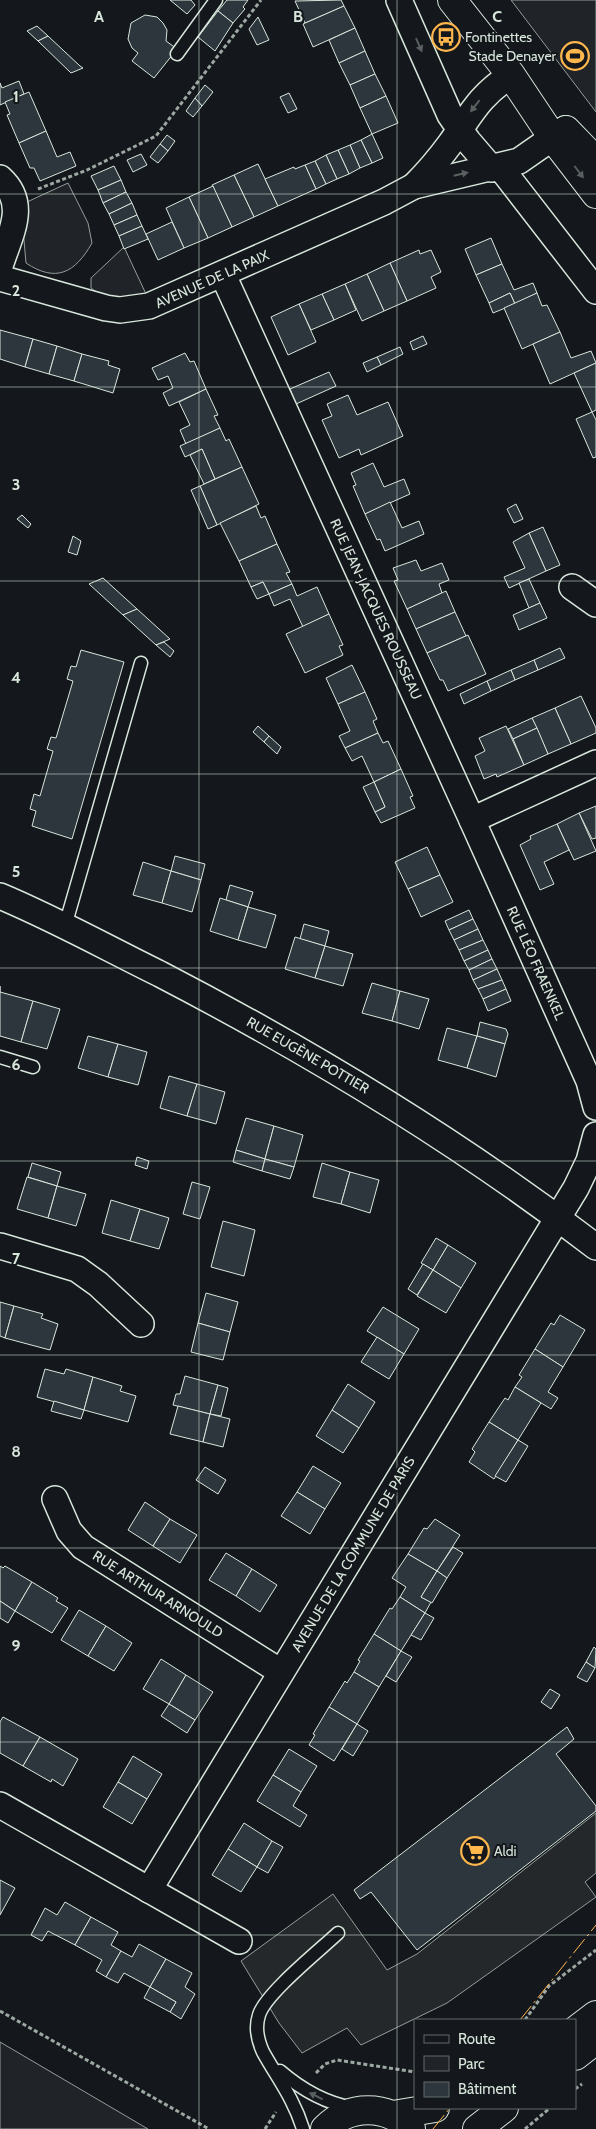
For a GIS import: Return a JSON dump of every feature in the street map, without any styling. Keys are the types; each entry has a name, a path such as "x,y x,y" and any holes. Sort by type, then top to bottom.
{"street":[{"path":"399,0 449,112 459,129 496,168 596,291"},
{"path":"452,0 559,133 596,194"},
{"name":"AVENUE DE LA PAIX","path":"414,186 441,156 484,95 511,75"},
{"path":"559,133 596,161"},
{"name":"AVENUE DE LA PAIX","path":"0,278 120,310 161,303 414,186 496,168 524,158 559,133"},
{"path":"0,178 15,197 15,216 0,266"},
{"name":"RUE JEAN-JACQUES ROUSSEAU","path":"223,275 472,820"},
{"path":"572,587 596,604"},
{"path":"472,820 596,763"},
{"name":"RUE LÉO FRAENKEL","path":"472,820 592,1080 596,1108"},
{"name":"RUE EUGÈNE POTTIER","path":"0,896 65,926 255,1023 330,1067 460,1147 596,1247"},
{"path":"558,1218 583,1176 596,1135"},
{"name":"AVENUE DE LA COMMUNE DE PARIS","path":"149,1890 558,1218"},
{"path":"0,1246 65,1265 83,1273 98,1284 141,1324"},
{"name":"RUE ARTHUR ARNOULD","path":"56,1499 69,1531 83,1547 281,1672"},
{"path":"0,1805 239,1941"},
{"path":"576,2030 596,2015"},
{"path":"576,2055 596,2040"},
{"path":"325,2129 340,2117 362,2110 381,2112 402,2122 433,2109"},
{"path":"477,2129 503,2109"}],"lane":[{"path":"177,54 216,0"},
{"path":"65,926 141,663"},
{"path":"0,1057 33,1067"},
{"path":"304,2129 291,2097 260,2043 257,2024 259,2013 276,1991 338,1933"},
{"path":"272,2065 290,2080 315,2096 334,2104 362,2110"}],"path":[{"path":"15,197 87,170 156,136 261,0"},
{"path":"526,2019 548,1986 596,1950"},
{"path":"0,2010 209,2129"},
{"path":"318,2070 325,2064 337,2060 414,2072"},
{"path":"525,2129 549,2109"},
{"path":"265,2129 276,2112"}],"green space":[{"name":"Stade Denayer","path":"511,0 596,0 596,112"},
{"path":"68,183 88,223 92,243 79,262 72,268 64,272 47,273 26,263 23,229 27,202"},
{"path":"124,247 146,294 117,298 104,295 91,288 91,278"},
{"path":"0,2042 148,2129 0,2129"}],"shaded area":[{"path":"596,1813 596,1873 585,1882 596,1897 447,2003 361,2045 347,2028 302,2053 279,2023 241,1961 333,1894 387,1970 417,1954"}],"building":[{"path":"170,0 191,0 195,5 187,14"},
{"path":"227,0 248,0 243,7 245,9 233,23 218,11"},
{"path":"341,0 344,6 305,23 295,1"},
{"path":"344,6 355,28 313,47 303,24"},
{"path":"218,11 233,23 215,51 198,37"},
{"path":"145,15 157,17 163,23 167,30 166,41 177,49 154,78 132,61 138,53 132,48 128,39 131,23"},
{"path":"258,17 269,40 257,45 249,29"},
{"path":"37,26 48,36 38,41 27,31"},
{"path":"355,28 365,51 339,63 329,40"},
{"path":"48,36 83,68 71,73 38,41"},
{"path":"365,51 375,74 350,85 339,63"},
{"path":"375,74 386,96 360,108 350,85"},
{"path":"19,81 24,94 0,105 0,83 2,88"},
{"path":"205,85 213,92 202,106 195,98"},
{"path":"29,92 46,131 19,143 7,115 10,114 5,102"},
{"path":"289,93 297,109 288,113 280,97"},
{"path":"386,96 398,123 372,134 360,108"},
{"path":"195,98 202,106 193,117 186,111"},
{"path":"46,131 57,157 70,152 76,166 40,181 34,168 30,168 19,143"},
{"path":"372,134 383,158 372,163 361,140"},
{"path":"167,135 175,141 168,151 160,144"},
{"path":"361,140 372,163 360,168 350,145"},
{"path":"160,144 168,151 158,163 150,157"},
{"path":"350,145 360,168 349,174 338,150"},
{"path":"338,150 349,174 337,179 326,155"},
{"path":"141,154 147,165 133,172 127,160"},
{"path":"326,155 337,179 326,184 315,161"},
{"path":"315,161 326,184 316,189 305,165"},
{"path":"258,164 278,206 254,217 234,175"},
{"path":"305,165 316,189 278,206 265,179 294,167 295,169"},
{"path":"114,166 121,180 98,190 91,176"},
{"path":"234,175 254,217 232,227 212,185"},
{"path":"121,180 126,192 103,203 98,190"},
{"path":"213,186 232,227 208,238 189,197"},
{"path":"126,192 132,203 109,214 103,203"},
{"path":"189,197 208,238 184,248 166,208"},
{"path":"132,203 137,215 114,225 109,214"},
{"path":"137,215 142,226 119,236 114,225"},
{"path":"172,222 184,248 158,260 146,234"},
{"path":"142,226 148,239 124,249 119,236"},
{"path":"491,238 502,264 476,275 465,249"},
{"path":"419,250 420,254 431,250 441,272 431,277 436,288 407,301 390,263"},
{"path":"390,263 407,301 384,311 367,274"},
{"path":"502,264 514,290 533,283 537,293 515,304 510,293 489,303 476,275"},
{"path":"367,274 384,311 362,321 345,284"},
{"path":"345,284 356,310 334,320 322,294"},
{"path":"510,293 515,304 493,313 489,303"},
{"path":"537,293 542,306 547,305 560,332 522,349 504,308"},
{"path":"322,294 334,320 311,330 299,304"},
{"path":"299,304 316,342 288,355 271,317"},
{"path":"0,330 33,339 25,367 0,359"},
{"path":"560,332 571,358 591,351 596,363 550,384 533,344"},
{"path":"423,336 427,344 413,350 410,342"},
{"path":"33,339 57,346 49,374 25,367"},
{"path":"57,346 82,354 74,381 49,374"},
{"path":"400,347 403,354 381,365 377,357"},
{"path":"185,353 190,362 194,361 206,389 169,406 163,393 173,388 168,376 158,380 152,368"},
{"path":"82,354 109,361 108,365 120,369 113,393 74,381"},
{"path":"377,357 381,365 367,372 363,363"},
{"path":"596,363 596,410 592,412 574,373"},
{"path":"329,372 336,386 296,404 290,389"},
{"path":"206,389 218,415 214,416 220,428 186,444 180,430 190,425 179,402"},
{"path":"348,395 357,415 388,402 403,436 361,455 359,449 339,458 322,420 332,416 327,404"},
{"path":"592,412 596,420 596,457 593,458 576,419"},
{"path":"220,428 226,441 229,439 242,467 215,479 202,449 185,457 180,446"},
{"path":"202,449 215,479 204,484 190,455"},
{"path":"373,463 384,487 404,479 410,494 365,514 353,486 356,485 351,473"},
{"path":"242,467 259,504 217,525 200,486"},
{"path":"200,486 217,525 208,529 191,490"},
{"path":"390,502 402,528 419,521 424,534 385,551 380,539 377,540 365,514"},
{"path":"516,504 523,519 514,523 507,509"},
{"path":"256,506 261,518 265,516 277,544 239,561 220,523"},
{"path":"22,515 31,524 28,528 17,519"},
{"path":"543,527 560,565 546,571 529,533"},
{"path":"529,533 546,571 509,588 504,577 525,568 513,542"},
{"path":"73,536 81,541 77,555 68,552"},
{"path":"277,544 290,572 286,573 292,584 269,594 263,582 251,587 239,561"},
{"path":"416,560 421,571 442,563 449,580 439,584 442,593 407,609 394,581 398,580 393,568"},
{"path":"103,578 137,609 123,615 89,584"},
{"path":"529,579 540,603 529,608 519,583"},
{"path":"263,582 269,594 257,599 251,587"},
{"path":"292,584 297,596 317,587 329,614 303,627 290,599 274,606 269,594"},
{"path":"446,591 455,612 416,629 407,609"},
{"path":"540,603 547,618 519,630 513,615"},
{"path":"137,609 170,639 156,645 123,615"},
{"path":"455,612 466,636 427,653 416,629"},
{"path":"329,614 343,645 339,646 343,655 305,673 286,634"},
{"path":"468,635 486,674 448,691 443,680 440,680 427,653"},
{"path":"164,642 174,651 170,657 156,645"},
{"path":"560,648 565,658 538,670 534,660"},
{"path":"81,650 124,662 72,839 32,826 36,811 30,809 34,794 40,796 53,751 47,749 51,737 56,738 73,681 67,679 71,666 76,667"},
{"path":"534,660 538,670 515,680 511,670"},
{"path":"352,665 365,692 338,704 326,678"},
{"path":"511,670 515,680 491,691 487,681"},
{"path":"487,681 491,691 464,704 460,694"},
{"path":"365,692 377,719 373,721 378,733 345,748 339,736 350,731 338,704"},
{"path":"581,696 596,728 596,733 571,744 555,708"},
{"path":"555,708 571,744 548,754 532,718"},
{"path":"532,718 537,728 513,739 508,729"},
{"path":"258,726 269,736 264,742 253,732"},
{"path":"506,726 524,765 497,777 496,774 484,779 475,756 485,751 479,738"},
{"path":"537,728 548,754 524,765 513,739"},
{"path":"378,733 383,743 388,741 401,769 374,782 362,756 352,761 345,748"},
{"path":"269,736 281,747 277,754 264,742"},
{"path":"401,769 413,796 410,797 415,808 381,823 375,812 385,807 374,782"},
{"path":"374,782 385,807 375,812 363,787"},
{"path":"596,806 596,838 592,839 579,813"},
{"path":"579,813 596,851 574,860 557,824"},
{"path":"557,824 569,850 544,862 554,884 540,890 520,845 531,839 530,836"},
{"path":"427,847 440,875 408,889 395,862"},
{"path":"175,856 205,864 201,880 171,871"},
{"path":"143,862 171,871 162,903 133,895"},
{"path":"171,871 201,880 192,912 162,903"},
{"path":"440,875 453,902 421,917 408,889"},
{"path":"230,885 253,892 248,907 226,900"},
{"path":"220,898 248,907 238,940 210,931"},
{"path":"248,907 276,915 266,948 238,940"},
{"path":"469,910 473,919 449,930 445,921"},
{"path":"473,919 478,929 454,940 449,930"},
{"path":"304,924 329,931 325,946 300,939"},
{"path":"478,929 483,940 459,950 454,940"},
{"path":"295,937 325,946 315,978 285,969"},
{"path":"483,940 488,950 464,961 459,950"},
{"path":"325,946 353,954 343,986 315,978"},
{"path":"488,950 492,959 469,970 464,961"},
{"path":"492,959 497,969 473,980 469,970"},
{"path":"497,969 502,980 478,989 473,980"},
{"path":"502,980 506,989 483,999 478,989"},
{"path":"372,983 400,991 392,1021 362,1013"},
{"path":"506,989 511,1001 488,1011 483,999"},
{"path":"400,991 429,999 419,1029 392,1021"},
{"path":"0,992 33,1001 21,1042 0,1036"},
{"path":"33,1001 60,1009 47,1049 21,1042"},
{"path":"480,1022 506,1029 508,1034 505,1044 477,1036"},
{"path":"447,1028 477,1036 467,1068 438,1060"},
{"path":"88,1036 118,1044 108,1077 78,1068"},
{"path":"477,1036 505,1044 496,1077 467,1068"},
{"path":"118,1044 147,1052 138,1085 108,1077"},
{"path":"169,1076 197,1084 187,1116 160,1108"},
{"path":"197,1084 225,1092 216,1124 187,1116"},
{"path":"246,1118 274,1126 265,1159 236,1150"},
{"path":"274,1126 303,1135 294,1167 265,1159"},
{"path":"236,1150 265,1159 262,1171 233,1162"},
{"path":"137,1157 149,1161 147,1169 135,1165"},
{"path":"265,1159 294,1167 290,1179 262,1171"},
{"path":"32,1163 61,1172 57,1186 28,1177"},
{"path":"322,1163 350,1172 341,1204 313,1197"},
{"path":"350,1172 379,1180 370,1213 341,1204"},
{"path":"27,1177 57,1186 48,1218 17,1209"},
{"path":"192,1182 210,1187 200,1219 183,1214"},
{"path":"57,1186 86,1194 76,1226 48,1218"},
{"path":"111,1200 140,1209 130,1241 102,1233"},
{"path":"140,1209 169,1218 159,1249 130,1241"},
{"path":"223,1221 255,1230 244,1276 211,1267"},
{"path":"436,1238 448,1245 433,1270 421,1263"},
{"path":"448,1245 476,1263 461,1288 433,1270"},
{"path":"423,1264 433,1270 417,1295 408,1289"},
{"path":"433,1270 461,1288 446,1313 417,1296"},
{"path":"206,1293 238,1302 230,1332 198,1323"},
{"path":"0,1302 14,1306 5,1338 0,1336"},
{"path":"14,1306 43,1314 41,1318 58,1324 50,1350 5,1338"},
{"path":"383,1307 419,1329 404,1354 367,1331"},
{"path":"560,1315 585,1330 563,1367 535,1349 551,1323 554,1325"},
{"path":"198,1323 230,1332 223,1360 191,1352"},
{"path":"377,1337 404,1354 389,1379 361,1362"},
{"path":"535,1349 563,1367 548,1392 558,1398 551,1409 515,1387 522,1377 519,1375"},
{"path":"45,1369 64,1374 66,1369 93,1377 84,1410 37,1397"},
{"path":"185,1376 218,1385 210,1414 173,1405 176,1394 180,1394"},
{"path":"93,1377 122,1386 120,1391 136,1396 128,1422 84,1410"},
{"path":"348,1384 375,1402 359,1428 332,1410"},
{"path":"218,1385 228,1388 221,1416 210,1414"},
{"path":"515,1387 541,1403 518,1440 489,1422 505,1398 508,1400"},
{"path":"54,1401 84,1410 81,1419 51,1411"},
{"path":"178,1406 210,1414 203,1442 170,1434"},
{"path":"332,1410 359,1428 343,1453 316,1436"},
{"path":"210,1414 230,1419 223,1447 203,1442"},
{"path":"489,1422 518,1440 494,1479 469,1462 475,1452 472,1449"},
{"path":"518,1440 528,1446 506,1482 495,1476"},
{"path":"313,1466 341,1483 325,1509 297,1492"},
{"path":"205,1467 226,1480 218,1494 196,1480"},
{"path":"297,1492 325,1509 310,1534 281,1516"},
{"path":"145,1502 170,1519 153,1546 128,1530"},
{"path":"170,1519 197,1535 180,1563 153,1546"},
{"path":"435,1519 460,1535 437,1571 408,1554 424,1528 427,1529"},
{"path":"453,1547 463,1553 447,1578 437,1571"},
{"path":"226,1553 252,1569 236,1596 209,1580"},
{"path":"408,1554 437,1571 421,1597 431,1602 425,1613 400,1597 406,1587 392,1578"},
{"path":"0,1566 3,1568 5,1566 32,1582 15,1611 0,1601"},
{"path":"252,1569 277,1585 260,1612 236,1596"},
{"path":"437,1571 447,1578 432,1603 421,1597"},
{"path":"32,1582 58,1598 56,1601 68,1608 52,1633 15,1611"},
{"path":"400,1597 425,1613 401,1651 374,1634 390,1608 392,1609"},
{"path":"0,1601 15,1611 8,1623 0,1618"},
{"path":"79,1610 106,1626 88,1656 61,1640"},
{"path":"425,1613 434,1618 421,1640 411,1635"},
{"path":"106,1626 132,1643 114,1671 88,1656"},
{"path":"374,1634 401,1651 379,1687 354,1672 360,1661 358,1660"},
{"path":"594,1647 596,1649 595,1668 586,1662"},
{"path":"401,1651 412,1657 396,1682 386,1676"},
{"path":"161,1659 186,1675 169,1704 143,1689"},
{"path":"586,1662 595,1668 587,1682 577,1677"},
{"path":"354,1672 379,1687 357,1724 329,1707 345,1681 347,1683"},
{"path":"186,1675 213,1692 195,1720 169,1704"},
{"path":"550,1689 560,1695 551,1709 541,1702"},
{"path":"169,1704 195,1720 187,1733 161,1716"},
{"path":"329,1707 357,1724 334,1761 309,1745 315,1735 313,1734"},
{"path":"3,1717 40,1737 23,1766 0,1753 0,1722"},
{"path":"357,1724 368,1731 353,1756 342,1749"},
{"name":"Aldi","path":"567,1727 574,1739 556,1754 596,1806 596,1811 417,1950 371,1892 360,1899 354,1890"},
{"path":"40,1737 78,1759 63,1786 52,1779 51,1782 23,1766"},
{"path":"289,1749 317,1766 301,1792 273,1775"},
{"path":"133,1756 162,1774 147,1799 118,1782"},
{"path":"273,1775 301,1792 293,1806 307,1815 300,1827 257,1801"},
{"path":"118,1782 147,1799 132,1824 103,1807"},
{"path":"244,1823 272,1841 257,1867 228,1849"},
{"path":"272,1841 283,1847 268,1873 257,1867"},
{"path":"228,1849 257,1867 241,1892 212,1875"},
{"path":"0,1880 15,1888 0,1915"},
{"path":"65,1902 91,1917 75,1945 48,1931 42,1941 31,1935 45,1908 57,1915"},
{"path":"91,1917 118,1932 111,1945 121,1951 106,1977 96,1971 102,1960 75,1945"},
{"path":"139,1944 166,1959 150,1987 124,1973 118,1983 106,1977 121,1951 132,1957"},
{"path":"166,1959 192,1973 185,1987 195,1994 181,2019 170,2012 176,2002 150,1987"},
{"path":"150,1987 176,2002 170,2012 144,1998"}],"power":[{"path":"521,2019 596,1925"},
{"path":"433,2129 449,2109"}],"place":[{"name":"Fontinettes","path":"446,37"},
{"name":"Stade Denayer","path":"575,56"},
{"name":"Aldi","path":"475,1851"}]}
